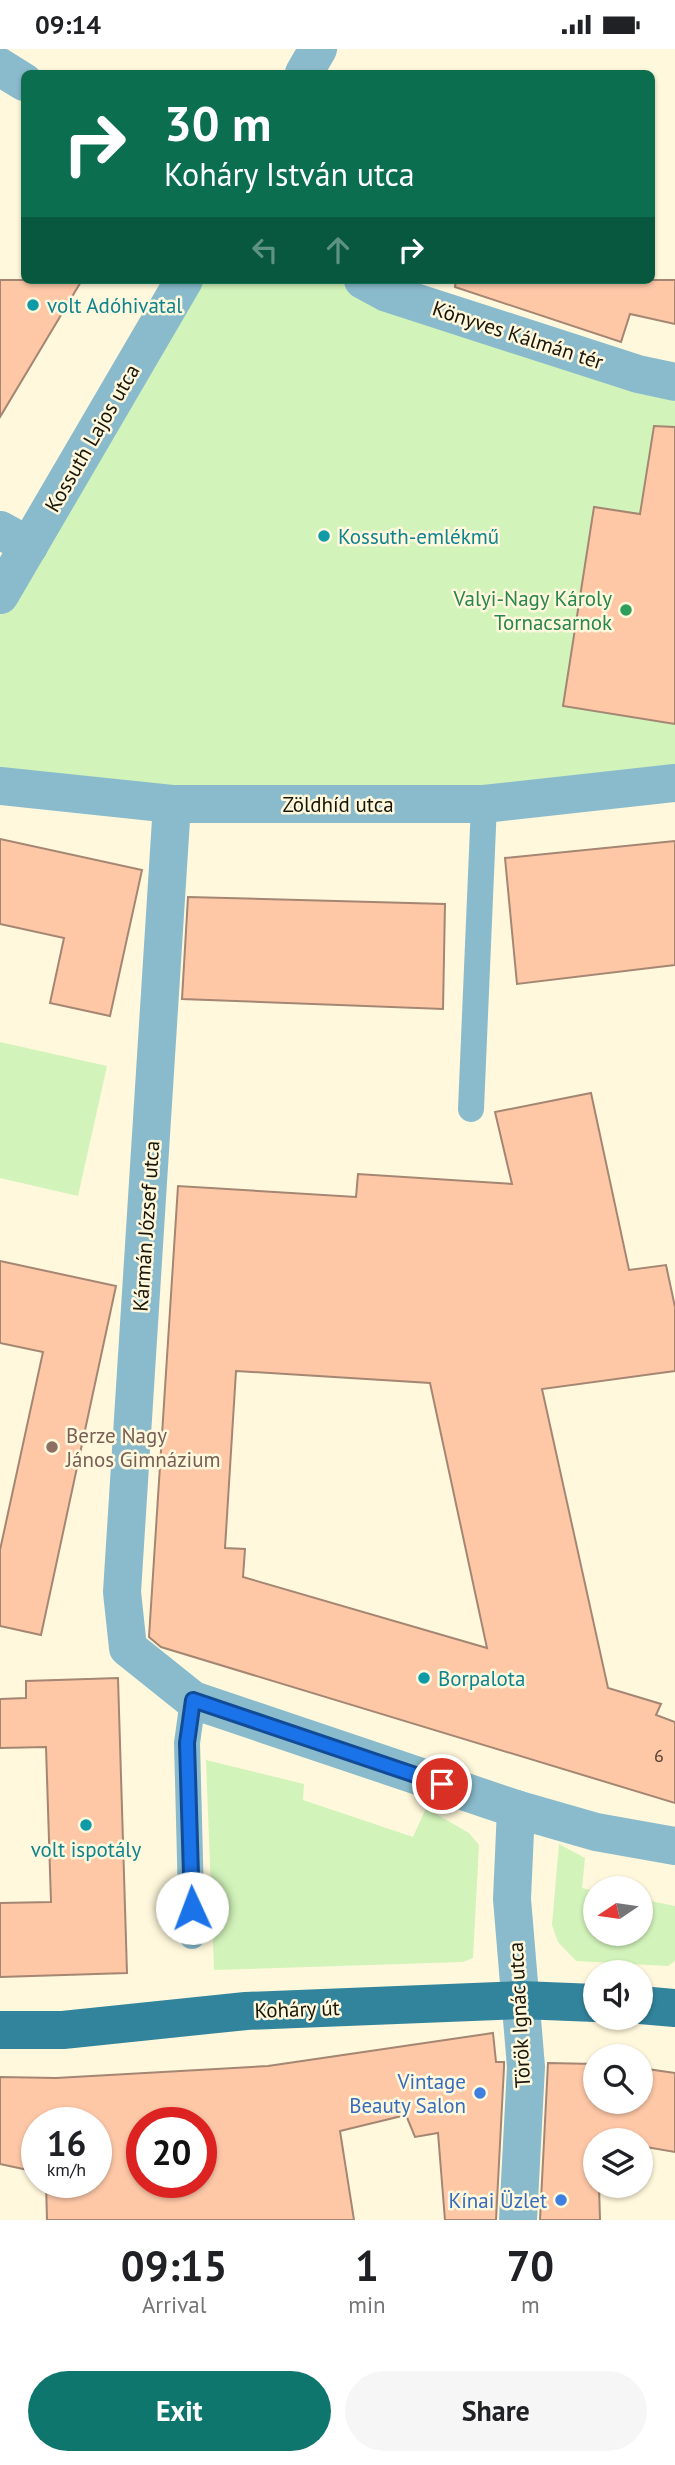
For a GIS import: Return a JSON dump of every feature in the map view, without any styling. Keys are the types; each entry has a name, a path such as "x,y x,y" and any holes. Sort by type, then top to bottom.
{"main road":[{"name":"Koháry út","path":"0,2030 63,2030 246,2011 521,2000 583,2003"},
{"path":"653,2006 675,2008"}],"street":[{"path":"306,70 318,49"},
{"path":"0,67 21,80"},
{"name":"Kossuth Lajos utca","path":"0,595 14,538 181,284"},
{"name":"Könyves Kálmán tér","path":"372,284 401,297 675,382"},
{"name":"Zöldhíd utca","path":"0,786 172,804 484,804 675,783"},
{"name":"Kármán József utca","path":"172,804 122,1592 128,1648 193,1700"},
{"path":"193,1700 516,1809 596,1832 675,1846"},
{"name":"Török Ignác utca","path":"516,1809 512,1899 526,2067 518,2220"}],"lane":[{"path":"471,1109 484,804"},
{"path":"192,1936 187,1743 193,1700"}],"green space":[{"path":"182,284 375,284 675,382 675,783 484,804 0,786 0,595"},
{"path":"0,1042 107,1066 78,1196 0,1178"},
{"path":"206,1760 304,1784 303,1800 413,1837 426,1808 469,1833 479,1845 473,1958 463,1962 214,1970"},
{"path":"559,1844 585,1858 582,1888 583,1946 653,1946 653,1901 675,1906 675,1961 668,1966 653,1965 653,1960 576,1961 558,1942 552,1925"}],"building":[{"name":"volt Adóhivatal","path":"0,280 21,280 21,284 80,284 0,417"},
{"path":"655,280 675,280 675,324 630,314 621,342 455,287 455,284 655,284"},
{"name":"Valyi-Nagy Károly Tornacsarnok","path":"654,426 675,427 675,724 563,706 594,507 640,514"},
{"path":"0,839 142,870 110,1016 50,1003 64,938 0,924"},
{"path":"675,841 675,965 517,984 505,858"},
{"path":"188,897 445,904 443,1009 182,999"},
{"path":"591,1093 629,1270 666,1265 675,1307 675,1371 542,1389 608,1688 661,1704 656,1715 675,1722 675,1803 161,1647 149,1637 178,1186 356,1197 358,1174 512,1184 495,1112","holes":["236,1371 430,1383 487,1648 243,1577 245,1549 225,1548"]},
{"name":"Berze Nagy János Gimnázium","path":"0,1261 116,1286 41,1635 0,1626 0,1550 43,1352 0,1343"},
{"name":"volt ispotály","path":"118,1678 127,1973 0,1977 0,1903 51,1902 46,1747 0,1748 0,1699 26,1698 26,1681"},
{"path":"493,2033 496,2062 504,2062 496,2220 445,2220 438,2133 415,2137 406,2115 340,2131 354,2220 47,2220 46,2198 112,2198 112,2107 21,2107 21,2169 0,2164 0,2077 56,2078 268,2066"},
{"path":"548,2063 583,2064 583,2114 653,2114 653,2070 675,2073 675,2152 653,2148 653,2128 583,2128 583,2198 599,2198 600,2220 540,2220"}],"place":[{"name":"volt Adóhivatal","path":"33,305"},
{"name":"Kossuth-emlékmű","path":"324,536"},
{"name":"Valyi-Nagy Károly Tornacsarnok","path":"626,610"},
{"name":"Berze Nagy János Gimnázium","path":"52,1447"},
{"name":"Borpalota","path":"424,1678"},
{"name":"volt ispotály","path":"86,1825"},
{"name":"Vintage Beauty Salon","path":"480,2093"},
{"name":"Kínai Üzlet","path":"561,2200"}],"route":[{"path":"192,1908 187,1743 193,1700 442,1784"}]}
